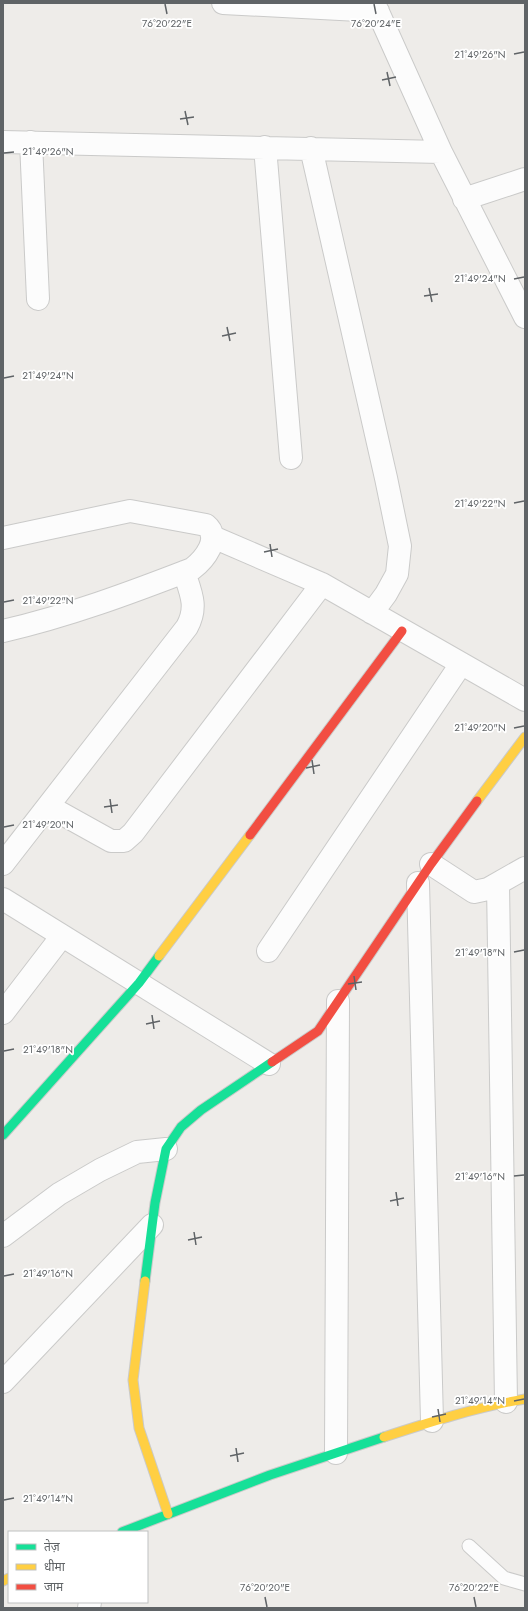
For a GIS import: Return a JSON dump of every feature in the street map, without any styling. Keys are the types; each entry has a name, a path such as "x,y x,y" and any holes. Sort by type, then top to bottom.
{"street":[{"path":"223,3 376,7 441,152 525,317"},
{"path":"3,142 441,152"},
{"path":"31,142 38,299"},
{"path":"265,147 290,458"},
{"path":"311,148 400,546 397,574 386,594 372,613"},
{"path":"464,199 525,179"},
{"path":"3,538 130,511 206,525 210,528 213,537 211,546 201,563 192,569 88,607 41,622 3,631"},
{"path":"213,537 322,584 525,700"},
{"path":"3,864 187,627 192,618 194,605 184,572"},
{"path":"48,806 111,841 124,841 133,833 322,584"},
{"path":"3,1135 139,983 402,631"},
{"path":"268,951 461,664"},
{"path":"168,1514 139,1428 133,1380 155,1203 166,1149 181,1127 201,1110 318,1031 431,864 525,737"},
{"path":"431,864 474,892 488,889 525,868"},
{"path":"418,883 432,1421"},
{"path":"125,1531 270,1474 432,1421 516,1401 498,884"},
{"path":"3,899 269,1064"},
{"path":"3,1013 62,936"},
{"path":"336,1453 338,1001"},
{"path":"3,1236 59,1194 100,1170 137,1152 166,1149"},
{"path":"3,1382 152,1225"}],"lane":[{"path":"469,1546 504,1578 525,1584"}],"traffic: fast":[{"path":"3,1135 139,983 159,956"},
{"path":"145,1281 155,1203 166,1149 181,1127 201,1110 272,1062"},
{"path":"125,1531 270,1475 384,1437"}],"traffic: slow":[{"path":"477,801 525,737"},
{"path":"159,956 250,835"},
{"path":"145,1281 133,1380 139,1428 168,1514"},
{"path":"384,1437 436,1420 507,1402 525,1399"},
{"path":"3,1581 8,1578"}],"traffic: jam":[{"path":"250,835 402,631"},
{"path":"272,1062 318,1031 431,864 477,801"}]}
